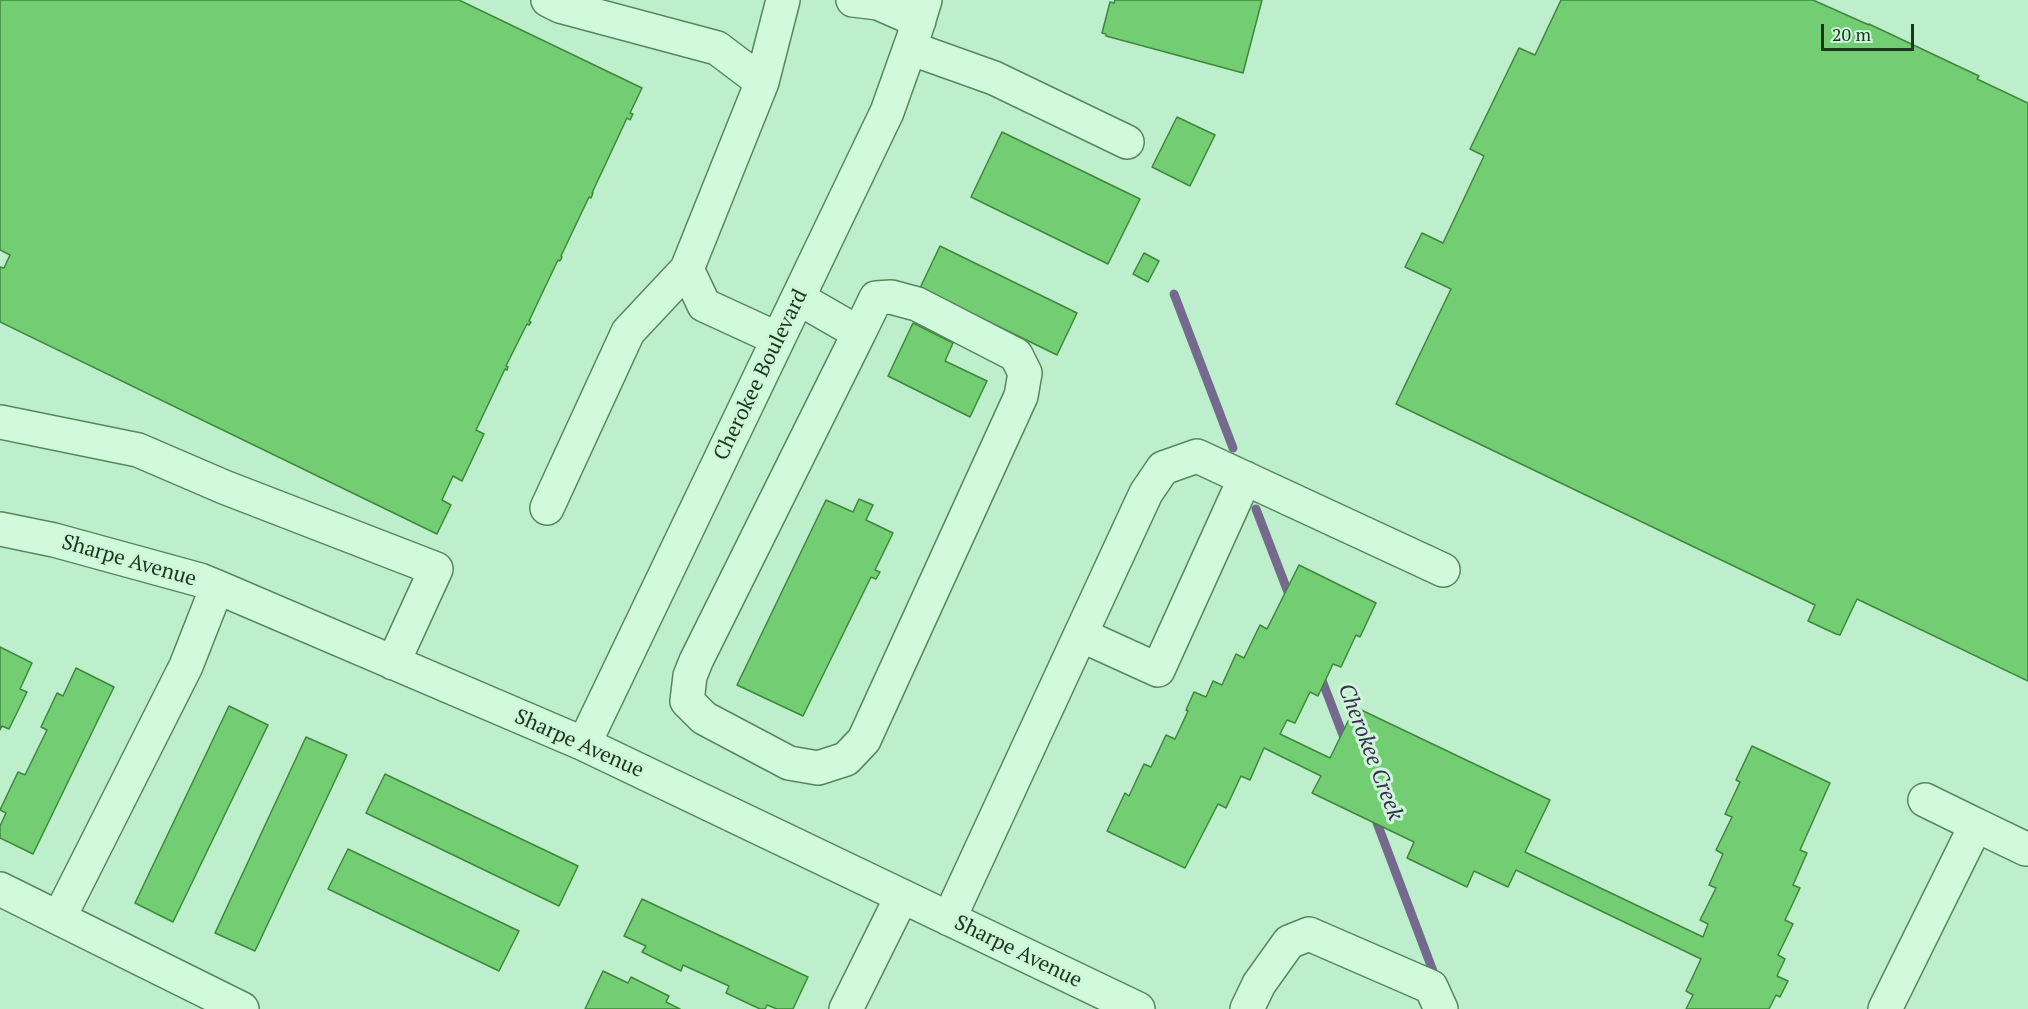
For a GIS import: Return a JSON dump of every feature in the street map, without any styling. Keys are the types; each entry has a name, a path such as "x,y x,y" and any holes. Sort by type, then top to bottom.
{"street":[{"path":"548,0 560,6 717,48 762,82"},
{"path":"547,508 628,332 687,269 762,82 783,0"},
{"path":"853,0 878,3 918,23 994,78 1127,142"},
{"name":"Cherokee Boulevard","path":"584,744 887,112 918,23"},
{"path":"687,269 704,305 778,339"},
{"path":"891,297 916,303 1016,355 1025,373 1021,396 864,740 846,759 818,768 789,763 704,718 687,701 690,676 696,661 859,333 876,298 891,297"},
{"path":"798,298 859,333"},
{"path":"0,422 138,450 224,487 436,569 393,663"},
{"path":"950,919 1146,493 1163,468 1197,456 1443,570"},
{"path":"1081,635 1158,670 1245,478"},
{"name":"Sharpe Avenue","path":"0,529 54,540 200,580 217,587 584,744 1138,1009"},
{"path":"60,918 186,666 217,587"},
{"path":"1925,800 2026,849"},
{"path":"1885,1009 1977,825"},
{"path":"0,889 242,1009"},
{"path":"846,1009 902,897"},
{"path":"1247,1009 1259,984 1289,942 1309,934 1431,987 1441,1009"}],"building":[{"path":"0,0 459,0 642,88 630,113 633,114 630,120 627,118 591,198 589,197 562,257 560,261 558,260 529,321 531,322 527,324 506,366 507,370 505,369 476,430 484,434 462,481 453,476 442,500 451,505 437,534 0,322 0,267 4,268 10,255 0,250"},
{"path":"1115,0 1262,0 1243,73 1106,36 1102,33 1110,2 1114,3"},
{"path":"1561,0 1813,0 1979,76 1977,79 2028,103 2028,681 1857,599 1840,635 1836,634 1808,621 1815,605 1396,404 1451,289 1405,267 1422,233 1443,243 1484,156 1470,149 1519,48 1535,55"},
{"path":"1177,117 1215,135 1190,186 1152,167"},
{"path":"1002,132 1140,199 1108,264 971,197"},
{"path":"940,246 1077,313 1057,355 920,288"},
{"path":"1144,253 1159,261 1148,282 1133,274"},
{"path":"913,323 953,343 945,361 987,381 970,417 888,376"},
{"path":"859,499 873,505 866,520 893,533 875,570 880,572 876,579 871,577 803,716 737,685 826,500 853,512"},
{"path":"1299,565 1376,603 1360,637 1356,635 1341,667 1333,664 1318,696 1310,692 1295,723 1287,720 1280,734 1330,758 1355,707 1550,800 1525,852 1703,937 1708,924 1700,920 1716,888 1709,885 1723,854 1716,850 1732,817 1725,814 1740,782 1736,780 1752,746 1830,783 1800,850 1807,853 1793,885 1800,888 1785,920 1793,924 1778,955 1785,959 1777,976 1788,981 1780,997 1776,995 1769,1009 1686,1009 1693,995 1686,991 1701,959 1516,870 1508,887 1474,871 1467,887 1407,858 1414,842 1312,793 1321,776 1264,748 1250,780 1241,776 1226,808 1218,804 1185,868 1107,831 1125,793 1129,796 1144,764 1151,767 1166,735 1175,739 1194,692 1206,697 1213,681 1222,685 1236,654 1244,658 1260,625 1267,629"},
{"path":"0,647 32,663 20,689 27,692 9,729 2,726 0,730"},
{"path":"76,668 114,687 33,854 0,838 0,826 6,813 0,810 18,772 25,775 47,730 41,727 57,693 63,696"},
{"path":"229,706 268,725 173,922 135,903"},
{"path":"306,737 347,755 255,951 215,933"},
{"path":"385,774 578,866 559,906 366,813"},
{"path":"348,849 519,931 499,971 328,889"},
{"path":"642,899 808,977 793,1009 777,1009 767,1005 765,1009 760,1009 726,993 729,986 683,965 681,971 642,952 646,946 624,936"},
{"path":"603,971 628,983 631,977 669,996 666,1002 680,1009 585,1009"}],"waterway":[{"name":"Cherokee Creek","path":"1174,294 1233,448"},
{"name":"Cherokee Creek","path":"1256,509 1291,600"},
{"name":"Cherokee Creek","path":"1320,675 1346,743"},
{"name":"Cherokee Creek","path":"1374,815 1436,979"}]}
